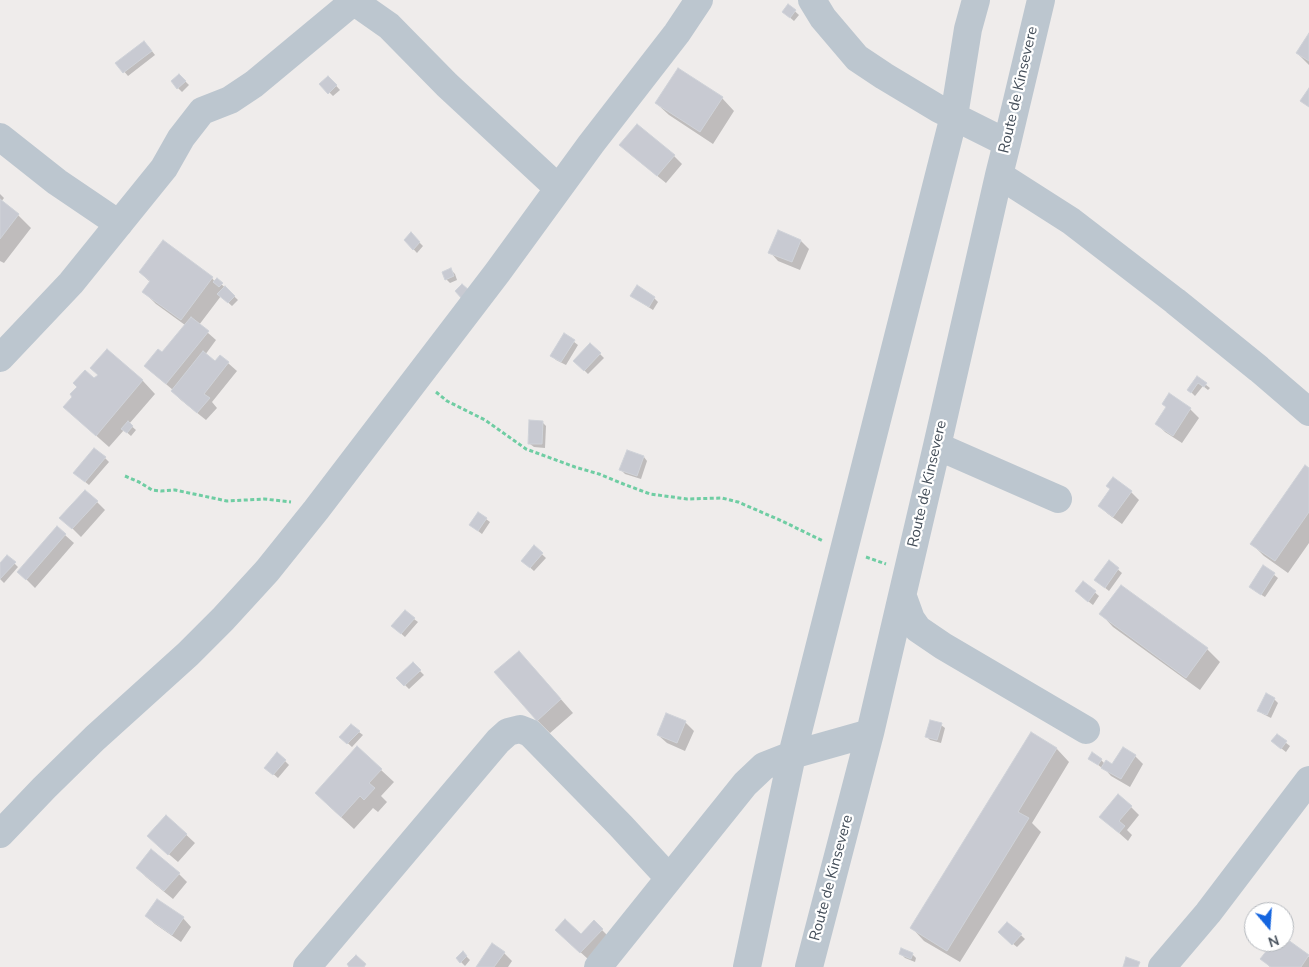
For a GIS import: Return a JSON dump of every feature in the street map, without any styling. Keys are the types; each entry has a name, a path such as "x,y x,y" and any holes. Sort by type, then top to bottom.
{"street":[{"path":"0,834 95,738 188,654 267,571 316,510 497,273 596,137 677,33 699,0"},
{"path":"812,0 823,18 856,58 954,116 1008,143"},
{"path":"747,967 792,755 954,116 968,29 976,0"},
{"name":"Route de Kinsevere","path":"809,967 870,733 1041,0"},
{"path":"0,358 71,283 164,168 181,138 202,111 230,100 254,84 353,1 389,26 447,86 558,188"},
{"path":"0,137 57,182 119,224"},
{"path":"999,175 1071,221 1175,301 1309,412"},
{"path":"938,446 1058,499"},
{"path":"905,585 911,619 918,629 943,646 1086,730"},
{"path":"307,967 498,741 508,732 520,729 530,734 622,826 669,878"},
{"path":"598,967 745,784 764,766 792,755 870,733"},
{"path":"1162,967 1208,913 1309,780"}],"path":[{"path":"417,377 447,401 485,420 526,449 650,494 687,499 722,498 738,502 844,549 905,585"},
{"path":"125,476 152,490 175,490 227,501 284,500 299,503 316,510"}],"building":[{"path":"788,4 796,10 790,18 782,12"},
{"path":"1309,33 1309,61 1296,53"},
{"path":"144,41 152,51 123,73 115,63"},
{"path":"678,68 723,97 700,132 655,103"},
{"path":"179,74 186,81 177,89 171,81"},
{"path":"328,76 337,85 328,94 319,84"},
{"path":"1309,88 1309,107 1300,101"},
{"path":"637,124 675,155 657,176 619,145"},
{"path":"0,199 19,214 0,239"},
{"path":"778,230 801,240 792,262 768,253"},
{"path":"411,232 420,242 413,250 404,240"},
{"path":"163,240 213,277 181,320 142,292 150,281 139,272"},
{"path":"451,268 454,276 445,280 442,272"},
{"path":"217,278 223,283 219,287 213,282"},
{"path":"462,284 470,291 462,299 455,291"},
{"path":"637,285 655,297 649,307 630,296"},
{"path":"225,286 235,296 228,303 217,294"},
{"path":"191,317 209,331 166,384 144,366 158,349 162,352"},
{"path":"564,333 575,340 561,362 550,356"},
{"path":"590,343 601,353 584,371 573,361"},
{"path":"107,349 143,380 96,436 63,407 72,397 70,394 77,387 73,383 85,370 94,378 98,375 90,368"},
{"path":"203,351 215,361 220,355 229,362 204,394 210,398 197,413 171,391"},
{"path":"1197,376 1207,383 1204,387 1198,383 1191,393 1187,390"},
{"path":"1169,393 1191,408 1173,436 1155,424 1166,407 1162,404"},
{"path":"529,420 543,421 542,444 528,444"},
{"path":"128,421 133,426 127,433 121,429"},
{"path":"94,448 106,457 85,482 73,473"},
{"path":"627,450 644,456 637,476 619,470"},
{"path":"1305,465 1309,468 1309,512 1275,561 1250,544"},
{"path":"1113,477 1132,491 1113,517 1098,506 1110,489 1106,486"},
{"path":"85,490 98,501 72,529 59,518"},
{"path":"478,512 487,518 478,531 469,525"},
{"path":"57,526 66,534 26,580 17,572"},
{"path":"534,545 543,553 530,568 521,561"},
{"path":"7,555 16,562 0,579 0,563"},
{"path":"1109,560 1119,568 1105,588 1094,580"},
{"path":"1263,565 1275,573 1261,595 1249,587"},
{"path":"1083,581 1096,591 1088,602 1075,591"},
{"path":"1121,585 1208,648 1186,678 1099,614"},
{"path":"405,610 415,618 401,634 391,626"},
{"path":"519,651 561,699 537,721 494,672"},
{"path":"413,662 421,670 404,686 396,678"},
{"path":"1266,693 1275,698 1267,715 1257,711"},
{"path":"666,713 686,721 677,743 657,735"},
{"path":"930,720 942,723 937,740 925,737"},
{"path":"351,724 360,731 347,744 339,737"},
{"path":"1031,732 1057,748 1018,812 1029,818 947,951 910,928"},
{"path":"1277,734 1287,741 1281,749 1271,741"},
{"path":"357,746 382,769 369,783 375,788 364,800 360,796 341,817 315,793"},
{"path":"1123,747 1136,755 1121,779 1101,768 1106,760 1112,764"},
{"path":"277,752 286,760 273,775 264,768"},
{"path":"1092,752 1102,759 1098,765 1088,759"},
{"path":"1118,794 1132,806 1119,821 1125,826 1119,833 1099,817"},
{"path":"166,815 187,834 168,855 147,836"},
{"path":"151,849 180,873 164,891 136,868"},
{"path":"157,899 184,917 172,935 145,916"},
{"path":"565,919 581,934 594,920 603,929 580,953 555,930"},
{"path":"1007,922 1022,934 1012,945 998,932"},
{"path":"492,943 505,952 494,967 476,967"},
{"path":"1294,944 1309,955 1301,967 1271,967 1260,959 1266,952 1294,952"},
{"path":"901,948 913,953 911,959 899,954"},
{"path":"463,951 467,956 460,963 456,958"},
{"path":"356,955 366,964 364,967 349,967 347,964"},
{"path":"1126,957 1140,962 1138,967 1123,967"}]}
